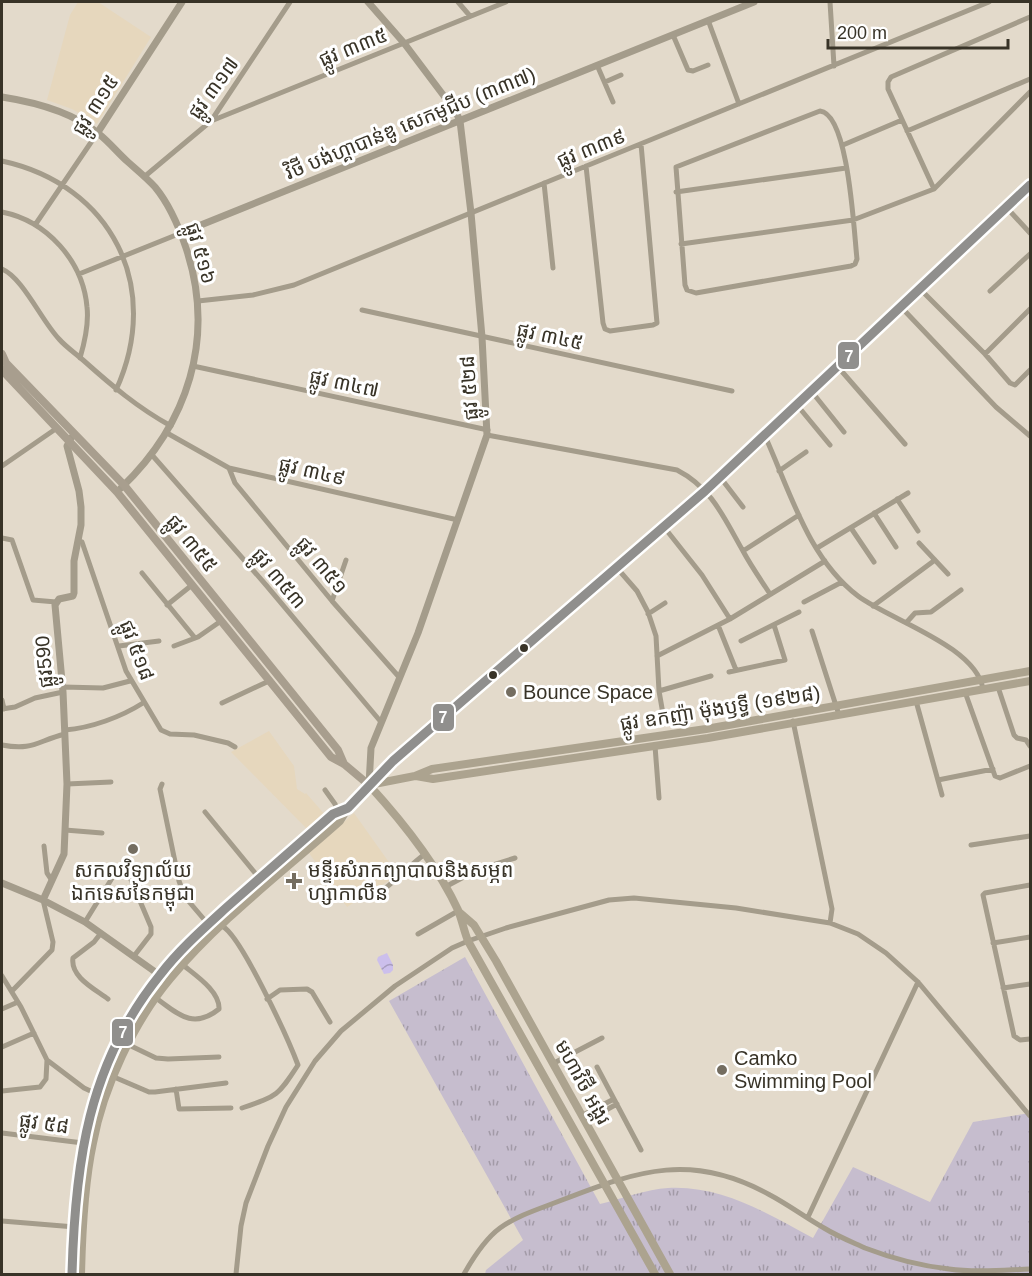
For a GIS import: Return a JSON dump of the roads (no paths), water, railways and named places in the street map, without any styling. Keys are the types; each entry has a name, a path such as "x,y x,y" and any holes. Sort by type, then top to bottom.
{"main road":[{"path":"81,1275 92,1145 97,1125 114,1077 129,1045 168,981 222,926 340,821 348,808 393,761 705,491 1030,185"},
{"name":"ផ្លូវ ៣៥៥","path":"2,354 6,363 60,426"},
{"name":"ផ្លូវ ៣៥៥","path":"2,370 71,437 120,489 338,750 344,764"},
{"name":"ផ្លូវ ៣៥៥","path":"120,489 192,585 331,758 344,764 369,785"},
{"name":"ផ្លូវ ឧកញ៉ា ម៉ុងឫទ្ធី (១៩២៨)","path":"369,785 415,776 432,769 678,733 1030,671"},
{"name":"ផ្លូវ ឧកញ៉ា ម៉ុងឫទ្ធី (១៩២៨)","path":"415,776 433,778 655,746 1030,681"},
{"path":"678,733 679,742"},
{"name":"មហាវិថី អង្គរ","path":"369,785 389,807 424,854 444,887 458,911 468,940 606,1183 655,1275"},
{"path":"72,1275 83,1143 97,1094 119,1040 135,1010 160,974 207,924 333,814 348,808"},
{"name":"មហាវិថី អង្គរ","path":"458,911 474,925 481,936 619,1179 670,1275"}],"street":[{"name":"ផ្លូវ ៣១៥","path":"35,225 182,2"},
{"name":"ផ្លូវ ៣១៧","path":"144,177 211,122 290,2"},
{"name":"ផ្លូវ ៥២៨","path":"368,2 404,43 456,112 460,121 482,337 487,432 418,633 371,748 369,785"},
{"path":"458,2 470,16"},
{"name":"ផ្លូវ ៣៣៥","path":"211,122 506,2"},
{"name":"វិថី បង់ហ្គាបាន់ឌូ សេកមូជីប (៣៣៧)","path":"79,274 754,2"},
{"path":"830,2 834,66"},
{"name":"ផ្លូវ ៣៣៩","path":"198,301 263,293 294,285 989,2"},
{"path":"934,189 888,88 888,82 891,77 1030,17"},
{"path":"708,20 739,104"},
{"path":"673,34 688,70 693,71 708,65"},
{"path":"597,65 614,102"},
{"path":"605,82 621,75"},
{"path":"907,131 1030,79"},
{"path":"681,244 853,220 934,189 1030,92"},
{"name":"ផ្លូវ ៥១៦","path":"2,97 41,106 98,132 155,188 167,205 181,233 192,266 198,301 198,323 194,366 184,397 167,434 152,455 120,489"},
{"path":"820,111 829,114 838,129 843,145 853,220 855,264 696,293 687,290 676,192 675,173 678,165 820,111"},
{"path":"843,145 902,120"},
{"path":"586,166 605,329 610,331 654,326 657,323 640,144"},
{"path":"2,161 43,173 63,184 98,216 112,235 123,256 132,291 134,332 130,352 116,390"},
{"path":"676,192 846,168"},
{"path":"544,183 553,268"},
{"path":"1007,208 1030,233"},
{"path":"2,212 35,225 61,246 79,274 85,290 88,324 80,358"},
{"path":"990,291 1030,254"},
{"path":"2,269 17,280 58,338 116,390 146,412 171,426"},
{"path":"920,289 985,354 1010,383 1015,385 1030,370"},
{"path":"901,307 996,407 1030,436"},
{"path":"985,354 1030,309"},
{"name":"ផ្លូវ ៣៤៥","path":"362,310 732,391"},
{"name":"ផ្លូវ ៣៤៧","path":"194,366 487,432 676,470 697,482 705,491 726,519 742,551 770,594"},
{"path":"838,367 905,444"},
{"path":"812,392 844,432"},
{"path":"797,405 830,445"},
{"path":"2,466 60,426"},
{"name":"ផ្លូវ ៣៤៩","path":"167,434 229,468 458,520"},
{"path":"765,436 799,515 825,561 842,582 873,606 952,649 982,680 983,689"},
{"path":"2,538 12,540 33,600 56,602 73,596 74,561 81,525 80,491 67,446 71,437"},
{"path":"779,471 806,452"},
{"name":"ផ្លូវ ៣៥៣","path":"152,455 266,585 381,722"},
{"name":"ផ្លូវ ៣៥១","path":"229,468 235,483 332,601 399,677"},
{"path":"720,477 743,507"},
{"path":"817,548 908,493"},
{"path":"897,499 918,531"},
{"path":"874,513 897,547"},
{"path":"742,551 799,515"},
{"path":"664,527 702,575 730,619"},
{"path":"851,528 874,562"},
{"name":"ផ្លូវ ៥១៨","path":"78,541 82,542 130,681 164,733 194,735 235,747"},
{"path":"919,543 948,574"},
{"path":"332,601 346,560"},
{"path":"873,606 934,560"},
{"path":"657,656 730,619 825,561"},
{"path":"617,568 637,591 656,636 659,691 663,714"},
{"path":"142,573 195,638"},
{"path":"804,602 842,582"},
{"path":"167,605 192,585"},
{"path":"906,623 915,613 931,612 961,590"},
{"name":"ផ្លូវ590","path":"43,900 64,854 68,784 56,602"},
{"path":"648,614 665,603"},
{"path":"741,641 799,612"},
{"path":"174,646 195,638 221,621"},
{"path":"718,625 736,670"},
{"path":"729,672 785,660 774,625"},
{"path":"812,631 839,715"},
{"path":"119,646 159,641"},
{"path":"659,691 711,676"},
{"path":"2,700 3,709 63,690 104,688 130,681"},
{"path":"222,703 269,681"},
{"path":"998,687 1014,735 1026,740 1030,746"},
{"path":"965,692 995,776 1000,778 1030,766"},
{"path":"916,701 942,795"},
{"path":"2,745 19,748 31,746 65,732 98,723 134,709 143,703"},
{"path":"792,714 832,909 830,923"},
{"path":"655,746 659,798"},
{"path":"938,780 993,769"},
{"path":"68,784 111,782"},
{"path":"162,784 160,789 179,881 185,897 207,924 222,926 234,939 267,999 298,1065 279,1093 272,1098 242,1108"},
{"path":"325,790 338,812"},
{"path":"206,812 260,879"},
{"path":"65,830 102,833"},
{"path":"971,845 1030,836"},
{"path":"44,846 47,873 51,879"},
{"path":"377,894 424,854"},
{"path":"444,887 477,870 515,858"},
{"path":"86,922 114,875 121,867 126,868 151,927 151,934 134,956"},
{"path":"2,883 43,900 86,922 168,981"},
{"path":"1030,885 984,893 1014,1036 1020,1040 1030,1039"},
{"path":"236,1275 241,1226 255,1178 286,1107 315,1061 341,1031 395,986 447,951 468,940 609,900 634,898 736,908 830,923 858,934 886,953 918,982 1030,1116"},
{"path":"12,991 52,950 53,942 43,900"},
{"path":"418,934 458,911"},
{"path":"101,933 94,942 74,958 72,966 77,975 108,999"},
{"path":"993,943 1030,937"},
{"path":"156,998 190,1019 203,1019 219,1009 219,1001 209,988 183,965"},
{"path":"2,976 18,1002 47,1060 84,1088 97,1094"},
{"path":"808,1217 918,982"},
{"path":"1003,988 1030,984"},
{"path":"267,999 280,990 306,989 312,992 330,1022"},
{"path":"2,1009 18,1002"},
{"path":"2,1047 34,1033"},
{"path":"554,1064 602,1038"},
{"path":"129,1045 156,1058 219,1057"},
{"path":"2,1092 40,1087 46,1079 47,1060"},
{"path":"597,1067 640,1150"},
{"path":"114,1077 149,1092 226,1083"},
{"path":"176,1089 179,1109 231,1108"},
{"path":"584,1118 616,1102"},
{"name":"ផ្លូវ ៥៨","path":"2,1133 83,1143"},
{"path":"464,1275 474,1257 500,1228 606,1183 642,1173 680,1169 716,1173 745,1182 824,1228 867,1248 915,1262 949,1269 1030,1269"},
{"path":"2,1221 75,1227"}],"water":[{"path":"387,953 393,970 384,974 377,960 378,957"}],"place":[{"name":"Bounce Space","path":"511,692"},
{"name":"សកលវិទ្យាល័យ ឯកទេសនៃកម្ពុជា","path":"133,849"},
{"name":"មន្ទីរសំរាកព្យាបាលនិងសម្ភព ហ្សាកាលីន","path":"294,881"},
{"name":"Camko Swimming Pool","path":"722,1070"}]}
